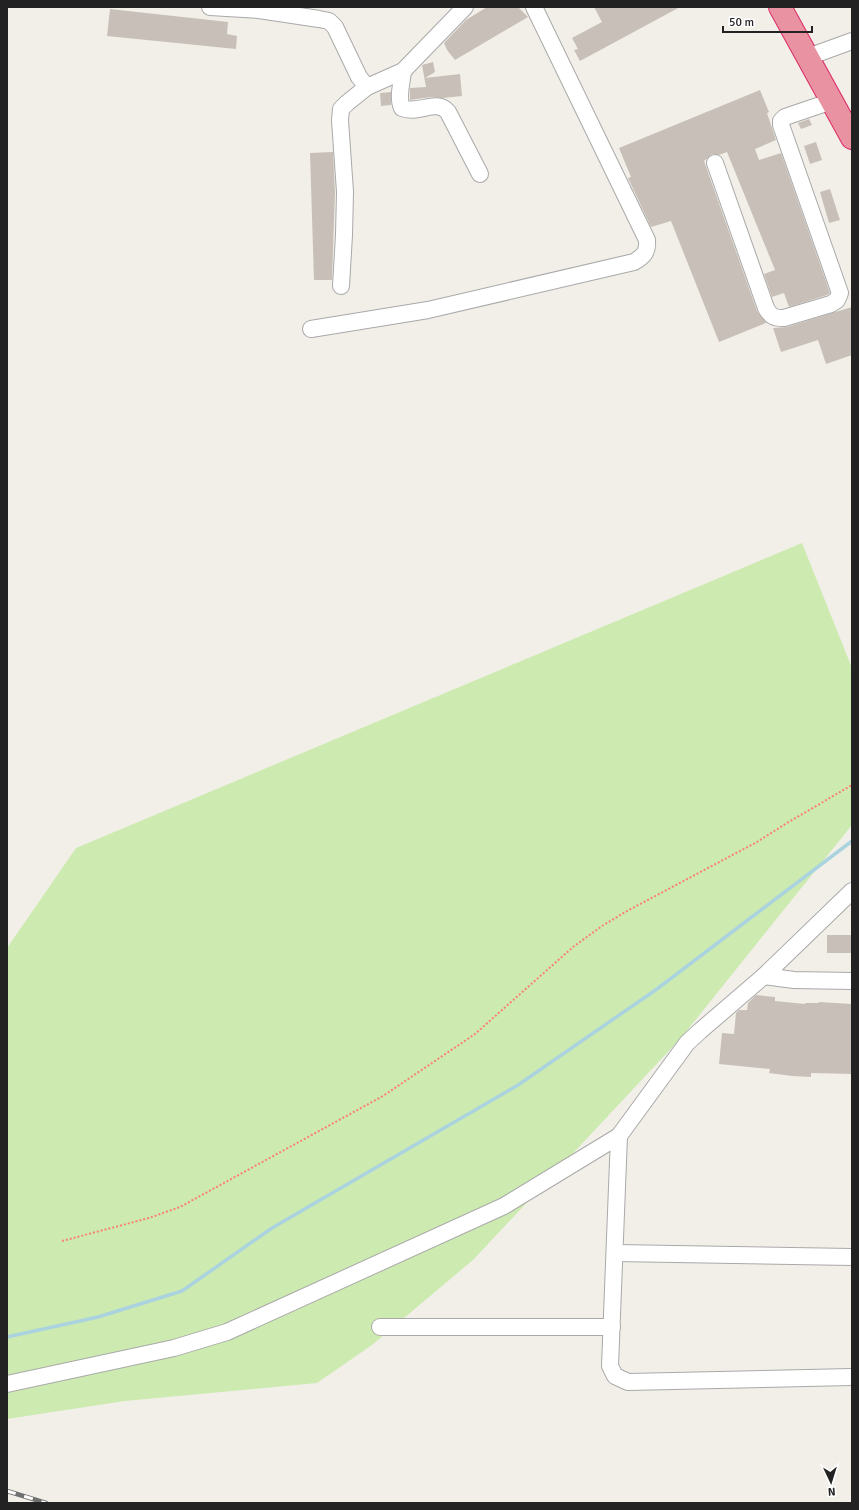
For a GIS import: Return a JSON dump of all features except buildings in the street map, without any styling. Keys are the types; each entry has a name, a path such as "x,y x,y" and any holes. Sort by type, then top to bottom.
{"highway":[{"path":"780,7 852,138"}],"street":[{"path":"210,7 259,10 329,21 335,27 359,77 367,87"},
{"path":"341,286 345,192 340,114 341,109 367,87 403,71 465,7"},
{"path":"311,329 428,310 634,262 643,257 648,249 648,240 534,7"},
{"path":"808,57 852,41"},
{"path":"403,71 400,97 402,108 412,110 439,106 444,107 480,174"},
{"path":"714,163 770,316 784,318 831,304 837,300 840,293 781,125 781,121 785,117 832,101"},
{"path":"7,1384 174,1348 227,1332 504,1206 619,1136 687,1043 764,976 852,891"},
{"path":"764,976 794,980 852,981"},
{"path":"619,1136 610,1366 615,1376 628,1382 852,1377"},
{"path":"615,1253 852,1257"},
{"path":"380,1327 612,1327"}],"path":[{"path":"62,1241 149,1218 180,1207 383,1096 475,1034 573,947 602,926 634,907 757,842 852,785"}],"green space":[{"path":"802,543 852,668 852,825 681,1038 473,1260 372,1345 317,1383 125,1401 7,1419 7,948 76,848"}],"waterway":[{"path":"7,1337 98,1317 182,1291 272,1228 518,1085 657,989 852,841"}],"railway":[{"path":"7,1491 46,1503"}]}
